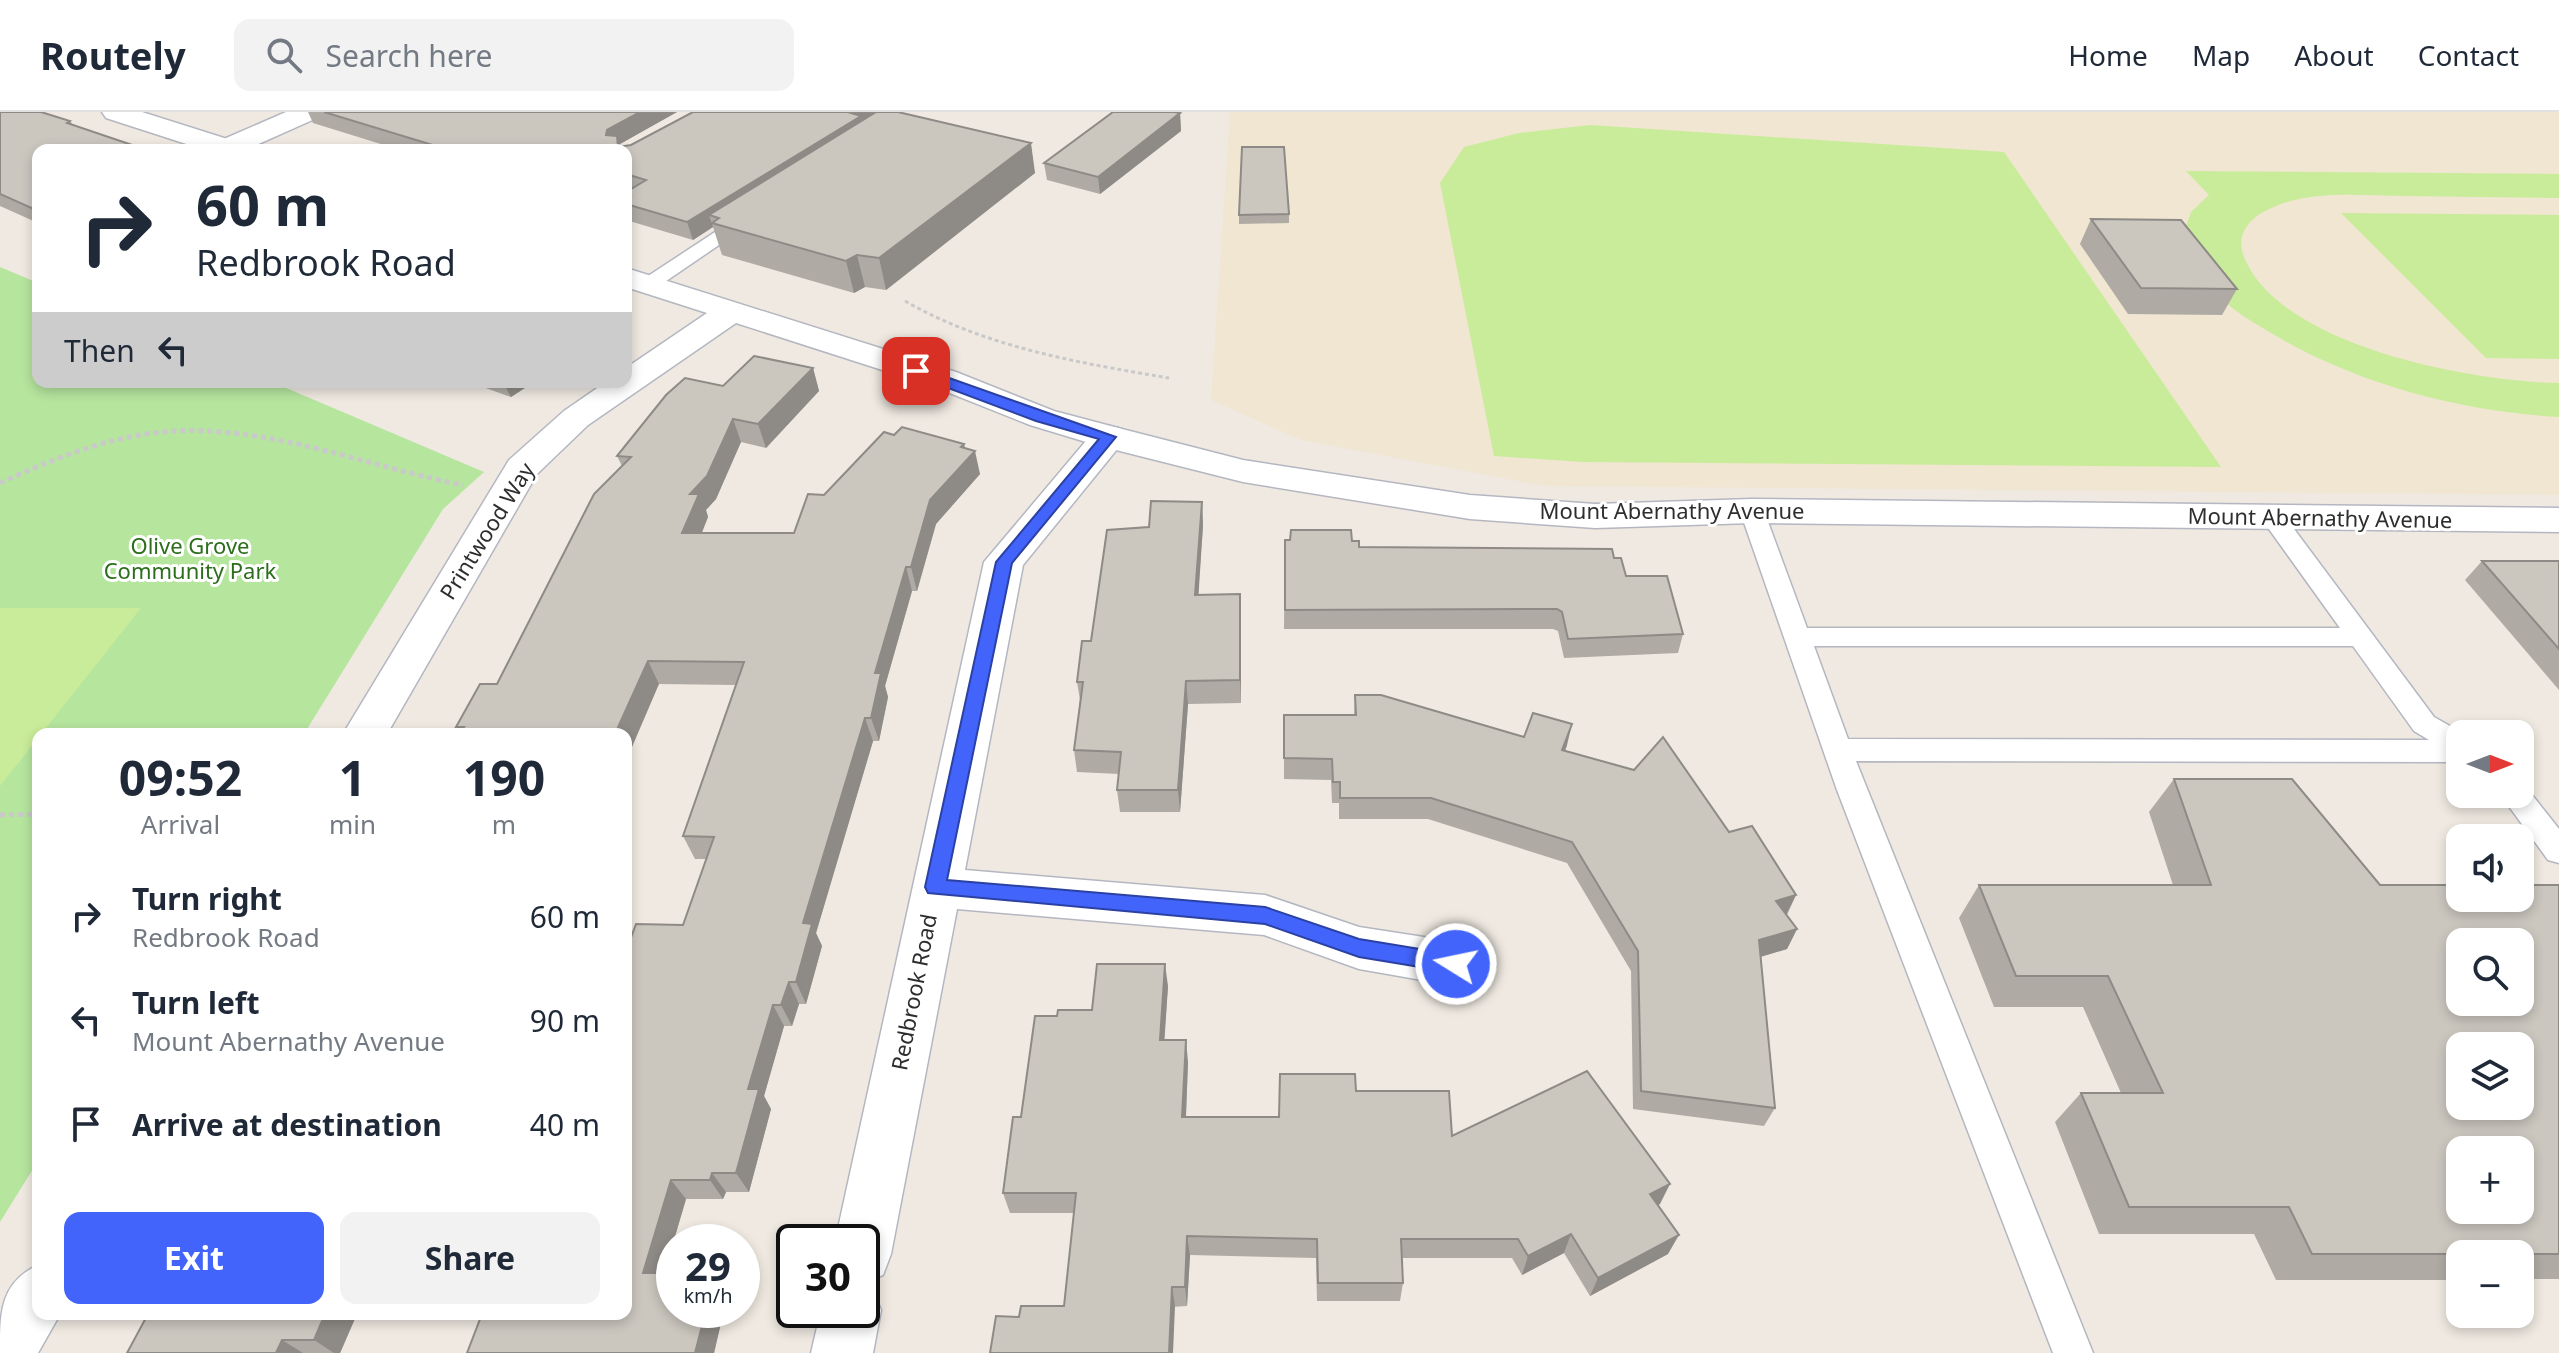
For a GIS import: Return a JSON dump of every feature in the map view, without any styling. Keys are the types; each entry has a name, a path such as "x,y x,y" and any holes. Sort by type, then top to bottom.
{"street":[{"path":"115,112 214,144"},
{"path":"241,144 308,112"},
{"name":"Mount Abernathy Avenue","path":"637,281 944,379 1042,418 1109,437 1243,471 1470,507 1595,516 1752,511 2559,520"},
{"name":"Printwood Way","path":"632,380 732,311"},
{"name":"Printwood Way","path":"369,728 522,468 576,418 620,388"},
{"name":"Redbrook Road","path":"868,1224 1004,562 1109,437"},
{"path":"935,887 1265,915 1359,948 1456,964"},
{"path":"4,1353 32,1305"},
{"path":"842,1353 847,1328"}],"lane":[{"path":"637,281 762,207"},
{"path":"1752,511 1838,750 2073,1353"},
{"path":"2273,518 2424,724 2446,737"},
{"path":"1797,637 2360,637"},
{"path":"1838,750 2446,751"},
{"path":"2526,808 2559,851"}],"path":[{"path":"905,301 931,316 1057,360 1169,378"},
{"path":"0,483 80,451 136,437 197,431 244,436 405,476 508,492"},
{"path":"0,815 32,814"}],"shaded area":[{"path":"1230,112 2559,112 2559,495 1544,486 1301,440 1211,400"}],"green space":[{"path":"1590,125 2004,152 2221,467 1583,462 1494,456 1440,183 1464,147 1519,133"},
{"path":"2186,171 2559,174 2559,198 2354,195 2302,199 2269,209 2255,217 2241,241 2244,257 2264,288 2296,315 2337,336 2431,366 2479,376 2559,383 2559,417 2481,408 2367,378 2295,346 2235,310 2216,290 2206,273 2186,226 2191,212 2209,195"},
{"path":"2341,213 2559,215 2559,359 2486,358"},
{"name":"Olive Grove Community Park","path":"0,267 32,280 32,388 286,388 484,472 443,509 308,728 32,728 32,1171 0,1222"},
{"path":"0,608 141,608 46,728 32,728 32,746 0,786"}],"building":[{"path":"0,112 41,112 129,144 32,144 32,208 0,194"},
{"path":"324,112 640,112 607,130 606,135 617,136 618,144 429,144"},
{"path":"693,112 853,112 861,116 687,222 632,206 632,188 646,180 632,176 632,144"},
{"path":"876,112 898,112 1031,143 879,258 857,255 846,261 712,223 719,218 709,215"},
{"path":"1113,112 1180,113 1098,177 1044,163"},
{"path":"1242,147 1284,147 1289,214 1239,215"},
{"path":"2091,219 2181,220 2237,289 2141,288"},
{"path":"754,356 813,368 758,424 733,419 707,476 690,494 699,494 682,533 794,533 808,494 824,495 884,432 894,435 902,427 964,444 961,447 975,451 930,500 911,567 906,567 875,673 881,673 871,718 865,718 803,923 812,924 796,982 789,982 781,1005 773,1005 748,1089 759,1089 736,1173 712,1173 710,1180 671,1180 656,1224 643,1273 656,1273 656,1328 701,1328 695,1353 467,1353 480,1320 632,1320 632,935 636,924 683,925 714,837 683,836 744,662 648,661 618,728 456,727 480,684 497,684 594,494 631,457 617,456 666,395 685,378 723,386"},
{"path":"1151,501 1202,502 1195,595 1240,594 1240,680 1186,681 1178,790 1117,790 1121,752 1074,750 1083,682 1077,682 1082,641 1091,641 1107,530 1149,527"},
{"path":"1291,530 1351,530 1352,541 1359,541 1359,547 1612,549 1614,558 1621,558 1626,576 1667,576 1683,634 1568,639 1562,612 1557,609 1285,610 1285,540 1290,540"},
{"path":"2482,561 2559,561 2559,649"},
{"path":"1355,695 1381,695 1524,737 1533,713 1572,724 1562,750 1634,770 1663,737 1729,832 1752,826 1796,895 1776,901 1797,929 1759,940 1775,1108 1641,1091 1638,951 1572,842 1431,798 1340,798 1340,782 1333,782 1332,759 1284,758 1284,715 1356,715"},
{"path":"2174,779 2292,779 2380,885 2446,885 2446,912 2534,912 2534,885 2559,885 2559,1254 2534,1254 2534,1240 2446,1240 2446,1254 2312,1254 2289,1207 2129,1207 2081,1093 2163,1093 2108,976 2016,976 1979,885 2211,885"},
{"path":"1097,964 1165,964 1160,1040 1186,1040 1182,1117 1279,1117 1280,1074 1355,1074 1356,1091 1449,1091 1452,1136 1587,1071 1670,1184 1650,1194 1679,1235 1598,1278 1571,1234 1528,1256 1518,1239 1401,1239 1403,1283 1318,1283 1317,1239 1187,1236 1185,1287 1172,1287 1169,1353 990,1353 996,1316 1019,1317 1021,1306 1064,1306 1076,1193 1003,1193 1013,1117 1021,1117 1035,1016 1057,1016 1058,1010 1092,1010"},
{"path":"145,1320 322,1320 314,1340 282,1340 276,1353 127,1353"}],"route":[{"path":"916,371 1042,418 1109,437 1004,562 935,887 1265,915 1359,948 1456,964"}]}
